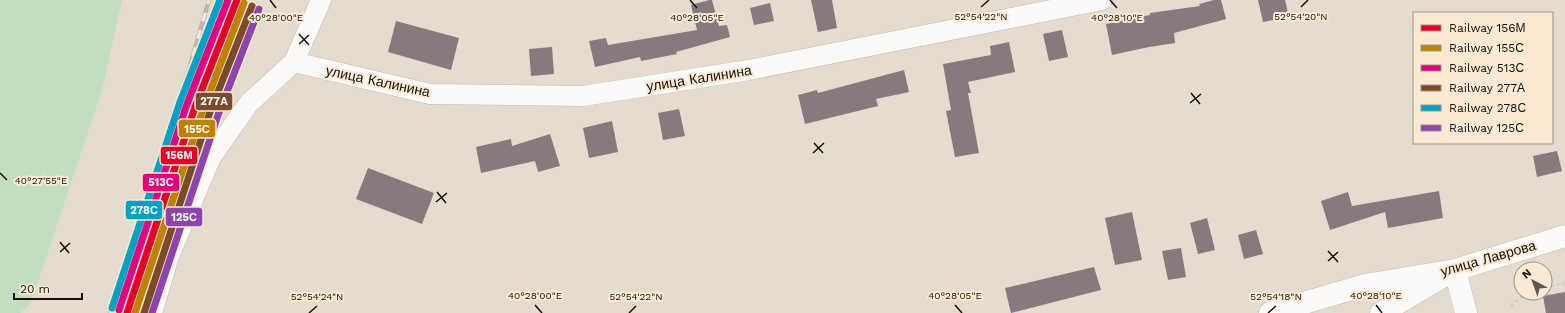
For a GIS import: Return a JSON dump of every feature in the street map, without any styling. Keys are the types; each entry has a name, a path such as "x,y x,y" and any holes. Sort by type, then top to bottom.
{"main road":[{"name":"улица Лаврова","path":"1270,313 1365,285 1455,270 1565,236"},
{"path":"1381,313 1455,270 1466,313"}],"street":[{"path":"152,313 169,256 211,157 249,103 294,62 321,0"},
{"name":"улица Калинина","path":"294,62 430,94 583,96 749,70 1102,0"}],"path":[{"path":"1553,285 1565,283"},
{"path":"1511,306 1517,301"}],"green space":[{"path":"0,0 122,0 102,90 31,303 20,313 0,313"}],"building":[{"path":"712,0 719,26 727,25 730,37 676,52 677,54 641,61 640,57 595,67 589,41 606,38 608,45 697,30 691,5"},
{"path":"811,0 832,0 837,28 818,32"},
{"path":"1214,0 1221,0 1226,19 1174,33 1175,43 1112,55 1106,24 1150,15 1150,13 1200,6 1199,4"},
{"path":"1258,0 1285,0 1289,17 1263,22"},
{"path":"770,3 774,21 754,25 750,8"},
{"path":"396,21 459,38 451,70 388,52"},
{"path":"1062,30 1068,57 1049,61 1043,34"},
{"path":"1009,42 1015,72 968,82 971,93 968,93 979,153 955,157 946,111 951,110 943,64 991,55 990,46"},
{"path":"552,47 554,74 531,76 529,49"},
{"path":"904,70 909,92 876,99 878,106 805,124 798,95 817,90 818,93"},
{"path":"679,109 685,136 663,140 658,113"},
{"path":"612,121 618,152 589,158 583,128"},
{"path":"550,134 560,166 538,172 535,161 481,173 476,147 511,139 512,146"},
{"path":"1557,151 1562,171 1537,177 1533,156"},
{"path":"368,168 434,193 422,224 356,199"},
{"path":"1439,191 1443,218 1388,228 1385,212 1330,230 1321,201 1348,192 1352,206"},
{"path":"1132,212 1142,260 1115,265 1105,218"},
{"path":"1207,218 1215,250 1198,254 1190,223"},
{"path":"1256,230 1263,254 1244,259 1238,235"},
{"path":"1181,248 1186,277 1168,280 1162,251"},
{"path":"1094,267 1101,290 1011,313 1005,288"},
{"path":"1565,292 1565,313 1546,313 1544,301 1553,301 1553,294"}],"railway":[{"path":"110,313 180,100 209,0"}],"rail line":[{"name":"278С","path":"112,308 180,102 220,0"},
{"name":"513С","path":"119,310 187,104 228,0"},
{"name":"156М","path":"127,313 195,107 237,0"},
{"name":"155С","path":"135,313 203,110 244,3"},
{"name":"277А","path":"144,313 210,112 252,6"},
{"name":"125С","path":"152,313 218,115 259,9"}]}
